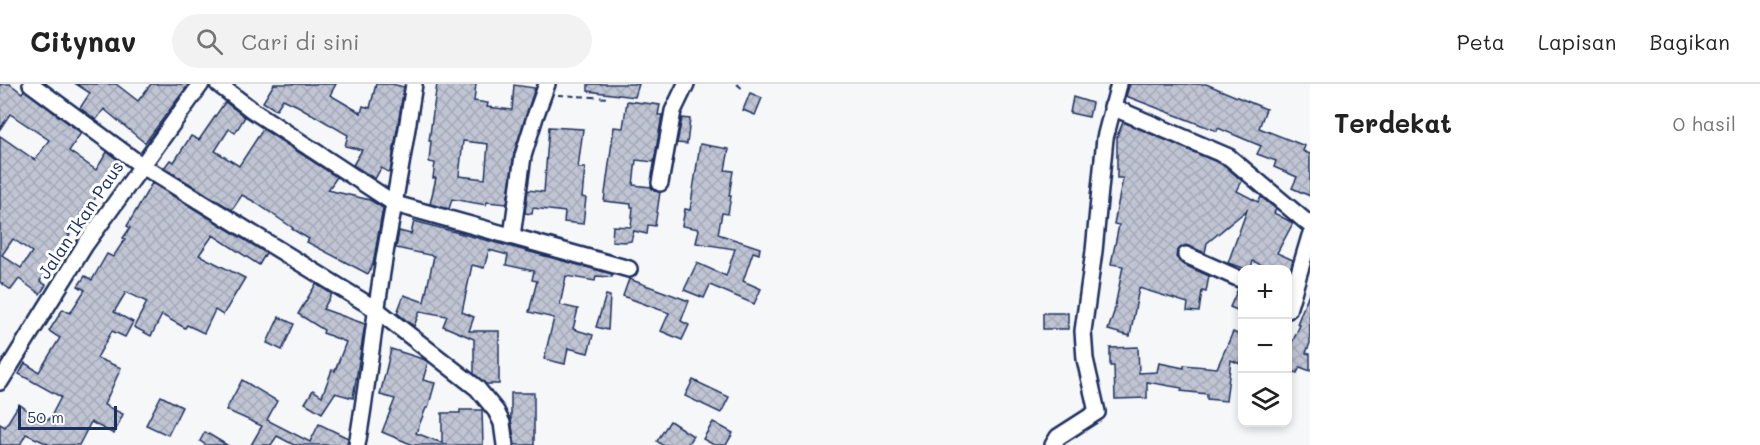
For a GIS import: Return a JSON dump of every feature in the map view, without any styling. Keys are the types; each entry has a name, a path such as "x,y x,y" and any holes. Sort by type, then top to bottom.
{"street":[{"path":"31,84 141,165 377,310 477,388 496,411 502,423 505,445"},
{"name":"Jalan Ikan Paus","path":"0,382 85,245 201,84"},
{"path":"218,84 252,110 395,204 629,269"},
{"path":"357,445 387,242 414,84"},
{"path":"660,183 673,111 686,84"},
{"path":"1053,445 1058,437 1097,412 1085,359 1083,331 1094,251 1105,138 1119,84"},
{"path":"512,236 523,156 546,89"},
{"path":"1112,107 1229,157 1310,225"},
{"path":"1292,294 1310,237"},
{"path":"1186,255 1238,278"}],"path":[{"path":"737,84 744,90"},
{"path":"546,89 609,98"}],"building":[{"path":"0,84 10,84 22,93 24,90 81,133 69,151 96,170 107,152 119,161 89,208 86,206 62,247 60,245 46,266 49,268 40,281 46,285 40,294 19,279 11,290 0,282 0,136 35,160 49,140 10,114 0,129","holes":["13,239 32,252 21,268 2,255"]},
{"path":"76,84 116,84 138,101 151,84 189,84 145,143 104,109 96,120 80,108 90,93"},
{"path":"274,84 336,84 330,95 361,113 363,106 370,108 376,84 404,87 390,173 381,168 375,179 353,165 362,150 345,146 348,135 298,106 283,99 276,110 263,102"},
{"path":"437,84 476,84 474,101 488,103 487,107 512,110 514,85 535,88 514,153 507,204 487,202 486,205 452,199 449,209 430,204 436,178 433,178 435,163 429,162 431,141 429,141","holes":["463,141 488,144 485,179 459,176"]},
{"path":"588,84 639,84 635,97 588,91"},
{"path":"1130,84 1206,84 1266,109 1259,128 1305,146 1303,151 1310,154 1310,196 1292,188 1297,177 1274,167 1276,161 1257,154 1261,146 1218,128 1217,131 1126,96"},
{"path":"750,93 762,98 755,115 743,110"},
{"path":"1073,97 1092,103 1089,117 1070,113"},
{"path":"627,101 660,105 658,115 662,115 654,162 636,160 633,185 651,187 654,191 660,192 655,226 648,225 647,234 634,231 631,241 624,242 612,241 613,226 631,227 633,207 631,204 604,201 614,127 623,128"},
{"path":"225,102 245,117 235,133 229,129 215,151 239,166 263,129 337,177 328,190 370,200 383,208 373,264 368,274 307,242 309,239 242,195 232,210 164,168 170,160 174,162 191,136 199,140"},
{"path":"682,118 690,119 687,144 677,143"},
{"path":"1123,122 1224,165 1242,181 1237,191 1258,202 1261,197 1276,209 1274,213 1293,223 1277,253 1293,260 1292,265 1261,265 1253,261 1252,265 1238,266 1228,263 1247,210 1207,243 1205,253 1186,245 1177,251 1176,257 1182,264 1209,276 1206,292 1202,291 1199,312 1187,311 1188,303 1139,288 1130,336 1108,330 1123,266 1111,264 1119,225 1114,224 1123,178 1117,178 1117,137"},
{"path":"549,127 583,129 578,168 585,168 582,197 586,198 583,224 564,222 565,212 533,208 532,214 525,213 528,190 544,192"},
{"path":"700,144 729,149 725,170 733,171 729,196 731,196 728,214 722,213 718,234 760,248 759,254 753,252 743,281 761,289 754,304 710,285 704,298 684,290 697,263 726,276 735,249 696,243 699,229 682,226 685,209 690,210"},
{"path":"152,183 266,253 259,265 213,235 199,255 245,278 223,315 215,310 204,333 187,325 185,328 162,315 151,336 134,327 147,302 126,292 114,312 133,322 125,337 112,331 97,358 121,368 104,405 123,414 114,434 91,422 79,445 50,445 26,434 20,445 0,445 0,424 5,427 19,404 36,416 37,414 49,420 61,397 19,374 25,363 39,372 60,338 49,331 63,309 70,313 85,290 78,286 85,276 92,280 107,254 113,257 125,239 123,238 130,228 127,226"},
{"path":"414,221 612,274 612,277 596,276 595,281 566,276 560,305 578,309 573,329 593,335 588,353 568,348 565,364 544,359 554,318 529,312 537,281 532,280 534,271 506,265 508,255 489,250 484,268 472,265 462,312 474,317 469,331 499,331 499,384 486,384 474,374 474,339 443,326 447,316 420,311 414,326 397,313 404,295 424,302 434,256 396,248 399,231 411,234"},
{"path":"629,279 689,301 681,321 689,325 682,340 661,331 669,313 623,296"},
{"path":"316,284 332,294 323,309 365,324 353,398 335,393 322,413 305,403 313,390 322,396 346,342 323,333 324,330 298,314"},
{"path":"1238,289 1238,310 1230,307"},
{"path":"1309,293 1310,343 1306,353 1310,354 1310,371 1300,367 1297,373 1292,371 1292,343 1300,325 1297,324"},
{"path":"606,295 610,296 608,330 596,327"},
{"path":"1043,313 1068,313 1068,329 1043,329"},
{"path":"279,317 294,324 282,350 267,343"},
{"path":"1233,332 1238,334 1238,363 1231,360 1226,401 1207,399 1207,394 1181,391 1182,388 1147,382 1147,398 1115,399 1114,366 1110,366 1110,348 1138,347 1139,373 1157,372 1159,363 1184,368 1184,365 1217,368"},
{"path":"391,349 428,362 423,380 435,383 428,408 426,408 416,433 442,443 442,413 482,410 483,445 413,445 382,432 395,399 380,395"},
{"path":"242,380 277,401 267,420 310,442 319,424 348,438 347,445 294,445 277,436 271,445 251,445 262,426 226,410"},
{"path":"693,380 729,397 721,413 685,396"},
{"path":"511,393 534,393 534,445 515,445 511,419"},
{"path":"161,396 182,407 168,435 146,425"},
{"path":"670,421 693,436 687,445 662,445 657,441"},
{"path":"713,422 733,433 726,445 714,445 703,439"},
{"path":"205,432 227,445 206,445 200,441"}]}
